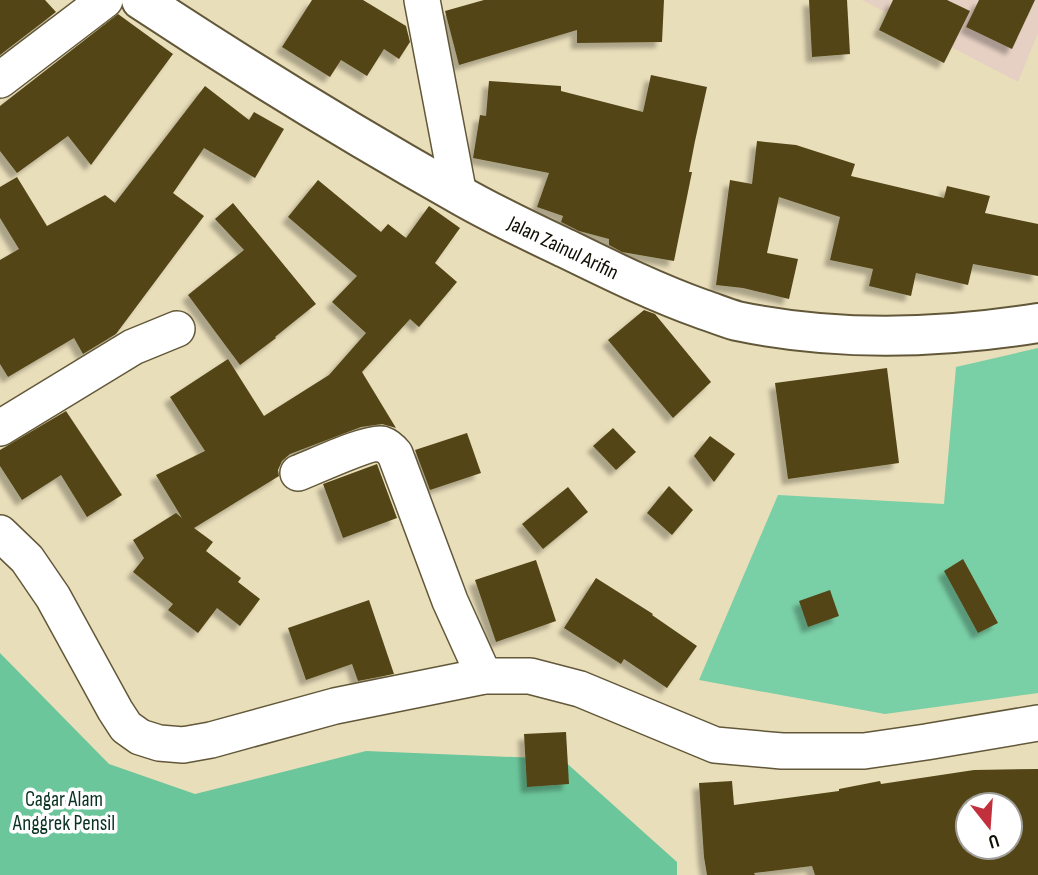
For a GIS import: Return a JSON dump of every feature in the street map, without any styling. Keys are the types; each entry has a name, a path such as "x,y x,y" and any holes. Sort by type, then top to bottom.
{"street":[{"path":"0,80 105,0"},
{"name":"Jalan Zainul Arifin","path":"141,0 230,58 459,195 671,298 735,320 792,330 853,336 918,336 997,330 1038,323"},
{"path":"422,0 459,195"},
{"path":"0,428 133,347 177,329"},
{"path":"298,473 370,445 385,444 390,448 395,454 450,601 484,676"},
{"path":"0,533 27,559 53,597 127,727 140,737 159,743 183,745 211,740 335,706 484,676 530,676 542,679 580,689 715,745 782,751 864,751 1038,723"}],"shaded area":[{"path":"862,0 1038,0 1038,33 1018,82"}],"green space":[{"path":"1038,348 1038,693 885,714 699,680 778,495 944,504 956,367"},
{"name":"Cagar Alam Anggrek Pensil","path":"0,653 109,764 195,794 366,751 562,759 677,862 677,875 0,875"}],"building":[{"path":"0,0 45,0 56,12 0,55"},
{"path":"312,0 363,0 406,26 410,42 399,59 384,49 367,76 341,60 330,77 282,47"},
{"path":"484,0 664,0 662,42 577,43 577,30 459,65 445,11"},
{"path":"809,0 847,0 850,54 812,57"},
{"path":"893,0 947,0 970,11 944,63 879,30"},
{"path":"979,0 1035,0 1012,49 966,27"},
{"path":"118,14 173,54 91,165 68,136 17,173 0,151 0,106"},
{"path":"651,75 707,87 674,261 622,252 609,245 609,239 579,231 561,222 563,216 537,207 549,173 473,158 480,115 486,116 489,81 561,86 561,91 643,112"},
{"path":"205,86 249,120 254,112 284,129 255,178 204,148 173,193 204,216 116,334 83,354 74,338 8,377 0,364 0,260 19,249 0,218 0,187 17,177 47,226 105,195 115,203"},
{"path":"757,141 796,145 855,164 851,176 944,198 947,186 990,196 985,213 1038,224 1038,276 973,264 968,285 916,273 911,296 869,286 873,269 830,260 840,217 779,197 767,253 798,259 789,299 743,288 716,285 730,180 752,184"},
{"path":"318,180 381,232 388,224 406,238 429,206 460,228 435,263 457,282 419,327 410,319 362,372 396,428 382,424 361,427 290,454 282,461 278,470 279,476 194,528 213,542 206,551 241,578 238,582 260,599 240,626 217,608 198,633 168,610 173,604 133,572 144,558 133,540 176,513 182,518 156,475 205,451 170,397 228,359 264,416 329,375 366,333 332,302 357,276 288,217"},
{"path":"233,203 316,304 240,365 188,295 244,250 215,219"},
{"path":"644,310 655,314 711,382 673,418 608,340"},
{"path":"887,368 899,463 788,479 775,383"},
{"path":"66,411 122,495 87,517 61,475 22,500 0,466 0,450"},
{"path":"613,428 636,452 616,470 593,446"},
{"path":"467,433 481,473 430,490 415,450"},
{"path":"710,436 735,454 714,482 694,456"},
{"path":"377,464 397,518 343,538 323,484"},
{"path":"669,486 693,510 672,535 647,513"},
{"path":"568,487 588,512 543,549 522,524"},
{"path":"963,559 998,623 978,633 944,571"},
{"path":"536,560 556,621 496,642 475,580"},
{"path":"596,578 697,646 667,688 624,659 621,664 564,628"},
{"path":"830,590 839,616 808,627 799,601"},
{"path":"369,600 394,674 358,681 352,664 306,680 288,628"},
{"path":"566,732 569,784 527,787 524,734"},
{"path":"1038,769 1038,875 815,875 812,866 754,873 755,875 707,875 699,783 732,781 734,805 839,791 880,781 881,784 974,770"}]}
